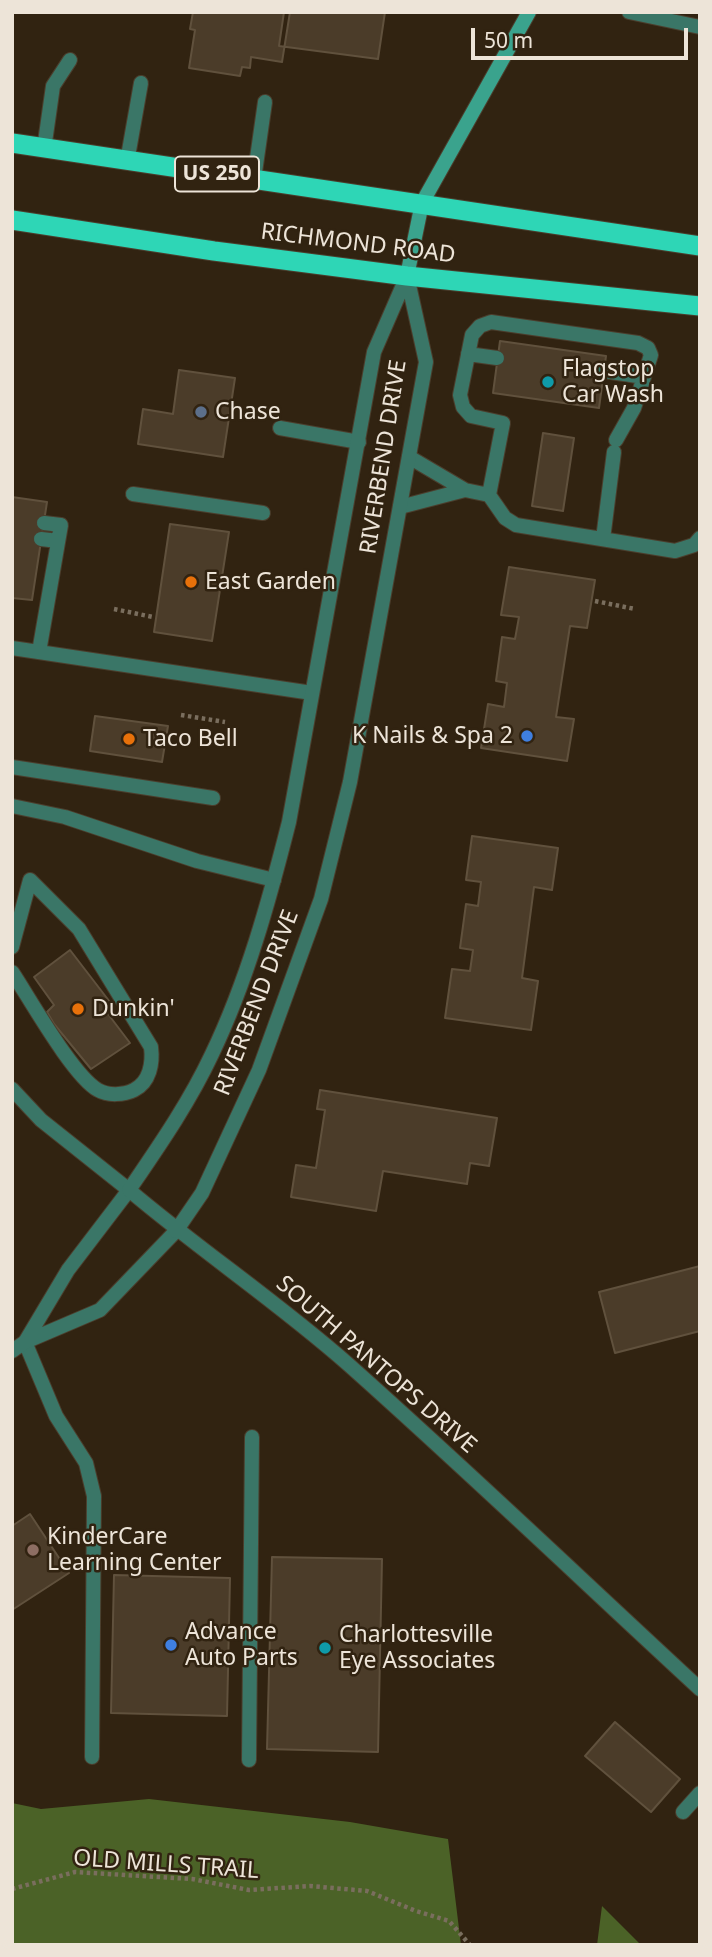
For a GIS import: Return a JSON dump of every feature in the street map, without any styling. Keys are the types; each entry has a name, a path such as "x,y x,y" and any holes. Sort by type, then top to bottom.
{"highway":[{"name":"US 250","path":"12,143 127,162 422,203"},
{"name":"RICHMOND ROAD","path":"422,203 700,246"},
{"name":"RICHMOND ROAD","path":"12,220 214,251 407,276 700,306"}],"main road":[{"path":"407,276 422,203 529,12"}],"street":[{"path":"629,12 700,27"},
{"path":"44,149 53,86 70,60"},
{"path":"127,162 141,83"},
{"path":"254,178 265,102"},
{"name":"RIVERBEND DRIVE","path":"25,1342 68,1270 171,1131 212,1054 246,971 289,822 374,352 407,276"},
{"name":"RIVERBEND DRIVE","path":"12,1351 25,1342 100,1310 176,1231 202,1193 259,1070 321,899 351,782 426,362 407,276"},
{"path":"603,539 615,446 634,408 651,355 648,348 638,343 491,322 480,326 472,335 460,395 463,407 471,416 503,423 489,495 505,519 516,525 675,551 694,545 700,538"},
{"path":"468,354 498,358"},
{"path":"604,371 644,377"},
{"path":"280,428 359,442"},
{"path":"409,457 465,491 489,495"},
{"path":"400,507 465,491"},
{"path":"133,494 264,513"},
{"path":"39,652 61,525 44,523"},
{"path":"41,539 58,541"},
{"path":"39,555 55,557"},
{"path":"37,572 53,574"},
{"path":"12,648 312,693"},
{"path":"12,767 213,798"},
{"path":"12,806 65,817 197,861 274,880"},
{"path":"12,947 30,880 79,929 151,1048 153,1060 141,1085 122,1094 109,1094 98,1090 72,1063 12,972"},
{"name":"SOUTH PANTOPS DRIVE","path":"12,1089 41,1120 176,1231 270,1301 348,1364 700,1689"},
{"path":"25,1342 56,1416 86,1463 94,1496 92,1757"},
{"path":"249,1760 251,1437"},
{"path":"683,1812 700,1793"}],"path":[{"path":"595,601 635,608"},
{"path":"114,609 153,617"},
{"path":"181,715 225,722"},
{"name":"OLD MILLS TRAIL","path":"12,1889 75,1872 192,1880 249,1890 310,1886 367,1891 449,1921 470,1945"}],"green space":[{"path":"149,1799 350,1822 448,1839 461,1945 12,1945 12,1803 41,1809"},
{"path":"602,1906 641,1945 597,1945"}],"building":[{"path":"193,12 290,12 282,62 251,57 250,68 242,67 240,76 189,68 195,30 190,29"},
{"path":"284,12 385,12 378,59 279,46"},
{"name":"Flagstop Car Wash","path":"500,341 606,356 599,408 493,393"},
{"name":"Chase","path":"179,370 235,378 223,457 138,444 143,409 173,414"},
{"path":"543,433 574,438 563,511 532,506"},
{"path":"12,497 47,502 32,600 12,598"},
{"name":"East Garden","path":"170,524 229,532 212,641 154,632"},
{"path":"509,567 595,580 587,628 570,626 556,717 574,719 567,761 481,748 488,704 504,707 507,683 496,681 502,637 515,639 519,617 501,615"},
{"name":"Taco Bell","path":"95,716 168,726 162,762 90,751"},
{"path":"472,836 558,848 552,890 534,887 522,978 538,981 531,1030 445,1018 452,969 470,971 473,950 460,948 466,904 478,906 481,882 466,880"},
{"name":"Dunkin'","path":"70,950 113,1006 105,1010 130,1043 91,1069 54,1024 47,1012 54,1005 34,977"},
{"path":"320,1090 497,1118 489,1166 470,1163 467,1184 383,1171 376,1211 291,1197 296,1165 316,1168 325,1110 317,1109"},
{"path":"700,1266 700,1331 615,1353 599,1292"},
{"name":"KinderCare Learning Center","path":"30,1514 69,1573 12,1610 12,1526"},
{"name":"Charlottesville Eye Associates","path":"272,1557 382,1559 378,1752 267,1749"},
{"name":"Advance Auto Parts","path":"114,1575 230,1578 227,1716 111,1713"},
{"path":"615,1722 680,1779 651,1812 585,1756"}],"place":[{"name":"Flagstop Car Wash","path":"548,382"},
{"name":"Chase","path":"201,412"},
{"name":"East Garden","path":"191,582"},
{"name":"K Nails & Spa 2","path":"527,736"},
{"name":"Taco Bell","path":"129,739"},
{"name":"Dunkin'","path":"78,1009"},
{"name":"KinderCare Learning Center","path":"33,1550"},
{"name":"Advance Auto Parts","path":"171,1645"},
{"name":"Charlottesville Eye Associates","path":"325,1648"}]}
